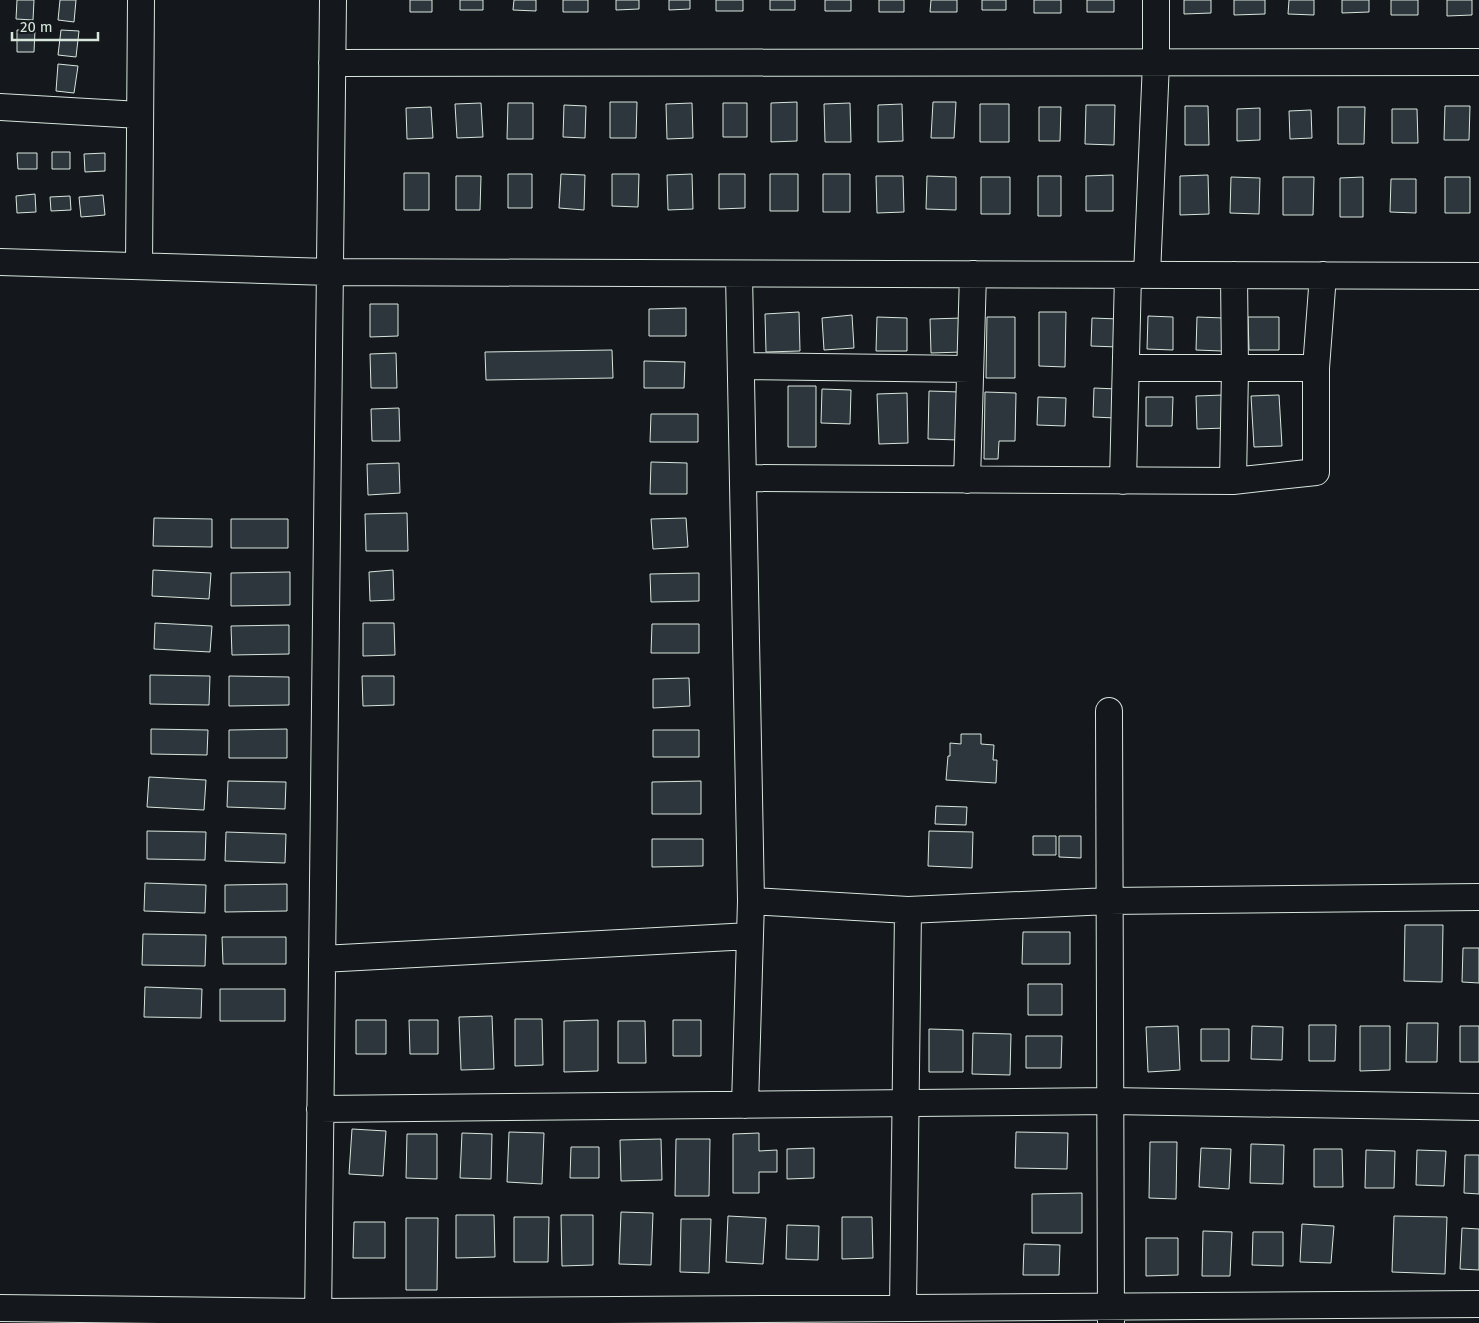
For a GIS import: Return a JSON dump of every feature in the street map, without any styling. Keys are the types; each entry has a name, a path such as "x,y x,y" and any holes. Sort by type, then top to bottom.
{"street":[{"path":"138,266 141,0"},
{"path":"318,1317 333,0"},
{"path":"1123,480 1126,368 1137,275 1156,62 1156,0"},
{"path":"332,63 1479,62"},
{"path":"0,107 140,115"},
{"path":"0,262 330,272 1479,276"},
{"path":"739,274 751,901 745,1105"},
{"path":"967,480 973,274"},
{"path":"1233,481 1234,275"},
{"path":"743,478 1233,481 1316,472 1316,368 1323,275"},
{"path":"741,366 970,369"},
{"path":"1126,368 1316,368"},
{"path":"1109,711 1111,1315"},
{"path":"751,901 908,910 1109,902 1479,897"},
{"path":"903,1308 908,910"},
{"path":"322,959 750,936"},
{"path":"320,1109 1110,1101 1479,1108"},
{"path":"0,1308 318,1317 903,1308 1111,1315 1479,1304"}],"building":[{"path":"17,0 34,0 33,20 16,19"},
{"path":"60,0 76,0 74,22 58,20"},
{"path":"410,0 432,0 432,12 410,12"},
{"path":"460,0 483,0 483,10 460,10"},
{"path":"514,0 536,0 536,11 513,10"},
{"path":"563,0 588,0 588,12 563,12"},
{"path":"616,0 639,0 639,9 616,10"},
{"path":"669,0 690,0 690,9 669,10"},
{"path":"716,0 743,0 743,11 716,11"},
{"path":"770,0 795,0 795,10 770,10"},
{"path":"825,0 851,0 851,11 825,11"},
{"path":"879,0 904,0 904,12 879,12"},
{"path":"931,0 957,0 957,12 930,12"},
{"path":"982,0 1006,0 1006,10 982,10"},
{"path":"1034,0 1061,0 1061,13 1034,13"},
{"path":"1087,0 1114,0 1114,12 1087,12"},
{"path":"1184,0 1211,0 1211,13 1184,14"},
{"path":"1234,0 1265,0 1265,14 1234,15"},
{"path":"1289,0 1314,0 1314,15 1288,14"},
{"path":"1342,0 1369,0 1369,12 1342,13"},
{"path":"1391,0 1418,0 1418,15 1391,15"},
{"path":"1447,0 1472,0 1472,15 1447,16"},
{"path":"17,30 35,30 34,52 17,52"},
{"path":"61,30 79,31 76,57 58,55"},
{"path":"58,64 78,66 74,93 56,91"},
{"path":"610,102 637,102 636,138 610,138"},
{"path":"797,102 797,141 771,142 771,103"},
{"path":"933,102 956,102 954,138 931,138"},
{"path":"481,103 483,137 457,138 455,104"},
{"path":"508,103 533,103 533,139 507,139"},
{"path":"692,103 693,138 667,139 666,104"},
{"path":"723,103 747,103 747,137 723,137"},
{"path":"850,103 851,142 825,142 824,104"},
{"path":"902,104 903,141 878,142 878,105"},
{"path":"980,104 1009,104 1009,142 980,142"},
{"path":"564,105 586,106 585,138 563,137"},
{"path":"1086,105 1115,105 1114,145 1085,144"},
{"path":"1185,106 1208,106 1209,145 1185,145"},
{"path":"1445,106 1470,106 1469,140 1444,140"},
{"path":"431,107 433,138 407,139 406,108"},
{"path":"1039,107 1061,107 1060,141 1039,141"},
{"path":"1338,107 1365,107 1364,144 1338,144"},
{"path":"1260,108 1260,140 1237,141 1237,109"},
{"path":"1392,109 1417,109 1418,143 1392,143"},
{"path":"1311,110 1312,138 1290,139 1289,111"},
{"path":"52,152 70,152 70,169 52,169"},
{"path":"17,153 37,153 37,169 18,169"},
{"path":"105,153 105,171 85,172 84,154"},
{"path":"404,173 429,173 429,210 404,210"},
{"path":"508,174 532,174 532,208 508,208"},
{"path":"561,174 585,175 584,210 559,208"},
{"path":"612,174 639,174 638,207 612,206"},
{"path":"692,174 693,209 668,210 667,175"},
{"path":"719,174 745,174 745,208 719,209"},
{"path":"770,174 798,174 798,211 770,211"},
{"path":"823,174 850,174 850,212 823,212"},
{"path":"1113,175 1113,211 1086,211 1086,176"},
{"path":"1208,175 1209,214 1180,215 1180,176"},
{"path":"456,176 481,176 480,210 456,210"},
{"path":"876,176 903,176 904,212 877,213"},
{"path":"927,176 956,177 956,210 926,209"},
{"path":"1038,176 1061,176 1061,216 1038,216"},
{"path":"981,177 1010,177 1010,214 981,214"},
{"path":"1231,177 1260,178 1259,214 1230,213"},
{"path":"1283,177 1314,177 1313,215 1283,215"},
{"path":"1363,177 1363,217 1340,217 1340,178"},
{"path":"1445,177 1470,177 1470,213 1445,213"},
{"path":"1391,179 1416,179 1416,213 1390,212"},
{"path":"35,194 36,212 17,213 16,196"},
{"path":"103,195 105,215 81,217 79,197"},
{"path":"70,196 71,210 51,211 50,197"},
{"path":"370,304 398,304 398,336 370,337"},
{"path":"686,308 686,336 649,336 649,309"},
{"path":"799,312 800,351 766,352 765,314"},
{"path":"1039,312 1066,312 1065,367 1039,366"},
{"path":"852,315 854,348 824,350 822,318"},
{"path":"1148,316 1173,317 1173,350 1147,349"},
{"path":"877,317 907,318 907,351 876,351"},
{"path":"987,317 1015,317 1015,378 986,378"},
{"path":"1197,317 1224,318 1222,351 1196,350"},
{"path":"1248,317 1279,317 1279,350 1249,350"},
{"path":"962,318 962,352 931,353 930,319"},
{"path":"1092,318 1119,319 1118,347 1091,346"},
{"path":"612,350 613,378 486,380 485,352"},
{"path":"396,353 397,388 371,388 370,354"},
{"path":"644,361 685,362 684,388 644,388"},
{"path":"788,386 816,386 816,447 788,447"},
{"path":"1094,388 1117,389 1115,418 1093,417"},
{"path":"822,389 851,390 850,424 821,423"},
{"path":"929,391 960,392 959,440 928,439"},
{"path":"985,392 1016,393 1015,441 999,441 998,459 984,459"},
{"path":"907,393 908,443 879,444 877,394"},
{"path":"1224,395 1225,428 1197,429 1196,396"},
{"path":"1279,395 1282,446 1254,447 1251,396"},
{"path":"1038,397 1066,398 1065,426 1037,425"},
{"path":"1146,397 1173,397 1172,426 1146,426"},
{"path":"399,408 400,441 372,441 371,409"},
{"path":"651,414 698,414 698,442 650,442"},
{"path":"651,462 687,463 687,494 650,494"},
{"path":"399,463 400,493 368,495 367,464"},
{"path":"407,513 408,551 366,551 365,514"},
{"path":"154,518 212,519 212,547 153,546"},
{"path":"686,518 688,547 653,549 651,519"},
{"path":"231,519 288,519 288,548 231,548"},
{"path":"153,570 211,573 209,599 152,596"},
{"path":"393,570 394,600 370,601 369,572"},
{"path":"290,572 290,605 231,606 231,573"},
{"path":"699,573 699,601 651,602 650,574"},
{"path":"155,623 212,626 210,652 154,649"},
{"path":"363,623 394,623 395,655 363,656"},
{"path":"652,624 699,624 699,653 651,653"},
{"path":"289,625 289,654 232,655 231,626"},
{"path":"150,675 210,676 209,705 150,704"},
{"path":"229,676 289,677 289,705 229,706"},
{"path":"362,676 394,676 394,705 363,706"},
{"path":"689,678 690,706 653,708 653,679"},
{"path":"151,729 208,730 207,755 151,754"},
{"path":"287,729 287,758 229,758 229,730"},
{"path":"653,730 699,730 699,757 653,757"},
{"path":"961,734 981,734 981,744 994,745 993,760 997,760 996,783 946,780 950,743 961,744"},
{"path":"149,777 206,780 204,810 147,807"},
{"path":"228,781 286,782 285,809 227,807"},
{"path":"701,781 701,814 652,814 652,782"},
{"path":"936,806 967,807 966,825 935,824"},
{"path":"147,831 206,832 205,860 147,859"},
{"path":"929,831 973,832 972,868 928,866"},
{"path":"226,832 286,834 285,863 225,861"},
{"path":"1033,836 1056,836 1056,855 1033,855"},
{"path":"1059,836 1081,836 1081,858 1059,857"},
{"path":"652,839 703,839 703,866 652,867"},
{"path":"145,883 206,885 205,913 144,911"},
{"path":"287,884 287,911 225,912 225,885"},
{"path":"1405,925 1443,925 1442,982 1404,981"},
{"path":"1023,932 1070,932 1070,964 1022,964"},
{"path":"143,934 206,935 205,966 142,965"},
{"path":"222,937 286,937 286,964 223,964"},
{"path":"1463,948 1479,948 1479,983 1462,982"},
{"path":"1028,984 1062,984 1062,1015 1028,1015"},
{"path":"145,987 202,989 201,1018 144,1017"},
{"path":"220,989 285,989 285,1021 220,1021"},
{"path":"492,1016 494,1069 461,1070 459,1017"},
{"path":"515,1019 542,1019 543,1065 515,1066"},
{"path":"356,1020 386,1020 386,1054 356,1054"},
{"path":"409,1020 438,1020 438,1054 410,1054"},
{"path":"598,1020 598,1071 564,1072 564,1021"},
{"path":"673,1020 701,1020 701,1056 673,1056"},
{"path":"618,1021 645,1021 646,1063 618,1063"},
{"path":"1407,1023 1438,1023 1437,1062 1406,1062"},
{"path":"1309,1025 1336,1025 1335,1061 1309,1061"},
{"path":"1178,1026 1180,1070 1148,1072 1146,1027"},
{"path":"1252,1026 1283,1027 1282,1060 1251,1059"},
{"path":"1360,1026 1390,1026 1390,1070 1360,1071"},
{"path":"1460,1026 1479,1026 1479,1062 1460,1062"},
{"path":"929,1029 963,1030 963,1072 929,1072"},
{"path":"1201,1029 1229,1029 1229,1061 1201,1061"},
{"path":"973,1033 1011,1034 1010,1075 972,1074"},
{"path":"1026,1036 1062,1036 1061,1068 1026,1068"},
{"path":"352,1129 386,1131 383,1176 349,1174"},
{"path":"509,1132 544,1133 542,1184 507,1182"},
{"path":"1016,1132 1068,1133 1067,1169 1015,1168"},
{"path":"462,1133 492,1134 491,1179 460,1178"},
{"path":"759,1133 759,1151 777,1150 777,1172 759,1172 759,1193 733,1193 733,1134"},
{"path":"407,1134 437,1134 437,1179 406,1178"},
{"path":"661,1139 662,1180 621,1181 620,1140"},
{"path":"676,1139 710,1139 709,1196 675,1196"},
{"path":"1150,1142 1177,1142 1176,1199 1149,1198"},
{"path":"1251,1144 1284,1145 1283,1184 1250,1183"},
{"path":"571,1147 599,1147 599,1178 570,1178"},
{"path":"814,1148 814,1178 787,1179 787,1149"},
{"path":"1201,1148 1231,1149 1229,1189 1199,1187"},
{"path":"1314,1149 1342,1149 1343,1187 1314,1187"},
{"path":"1366,1150 1395,1151 1394,1188 1365,1188"},
{"path":"1417,1150 1446,1151 1444,1186 1416,1185"},
{"path":"1465,1155 1479,1155 1479,1194 1464,1193"},
{"path":"1082,1193 1082,1233 1032,1233 1032,1194"},
{"path":"621,1212 653,1213 651,1265 619,1264"},
{"path":"456,1215 494,1215 495,1257 456,1258"},
{"path":"561,1215 593,1215 593,1265 562,1266"},
{"path":"728,1216 766,1218 763,1264 726,1262"},
{"path":"1394,1216 1447,1217 1445,1274 1392,1272"},
{"path":"514,1217 549,1217 548,1262 514,1262"},
{"path":"842,1217 872,1217 873,1258 842,1259"},
{"path":"406,1218 438,1218 437,1290 406,1290"},
{"path":"681,1219 711,1219 709,1273 680,1272"},
{"path":"354,1222 385,1222 385,1258 353,1258"},
{"path":"1302,1224 1334,1226 1331,1263 1300,1262"},
{"path":"787,1225 819,1226 818,1260 786,1259"},
{"path":"1462,1228 1479,1229 1479,1270 1460,1269"},
{"path":"1203,1231 1232,1232 1230,1276 1202,1276"},
{"path":"1253,1232 1283,1232 1283,1266 1252,1265"},
{"path":"1146,1238 1178,1238 1178,1275 1146,1276"},
{"path":"1024,1244 1060,1245 1059,1275 1023,1275"}]}
